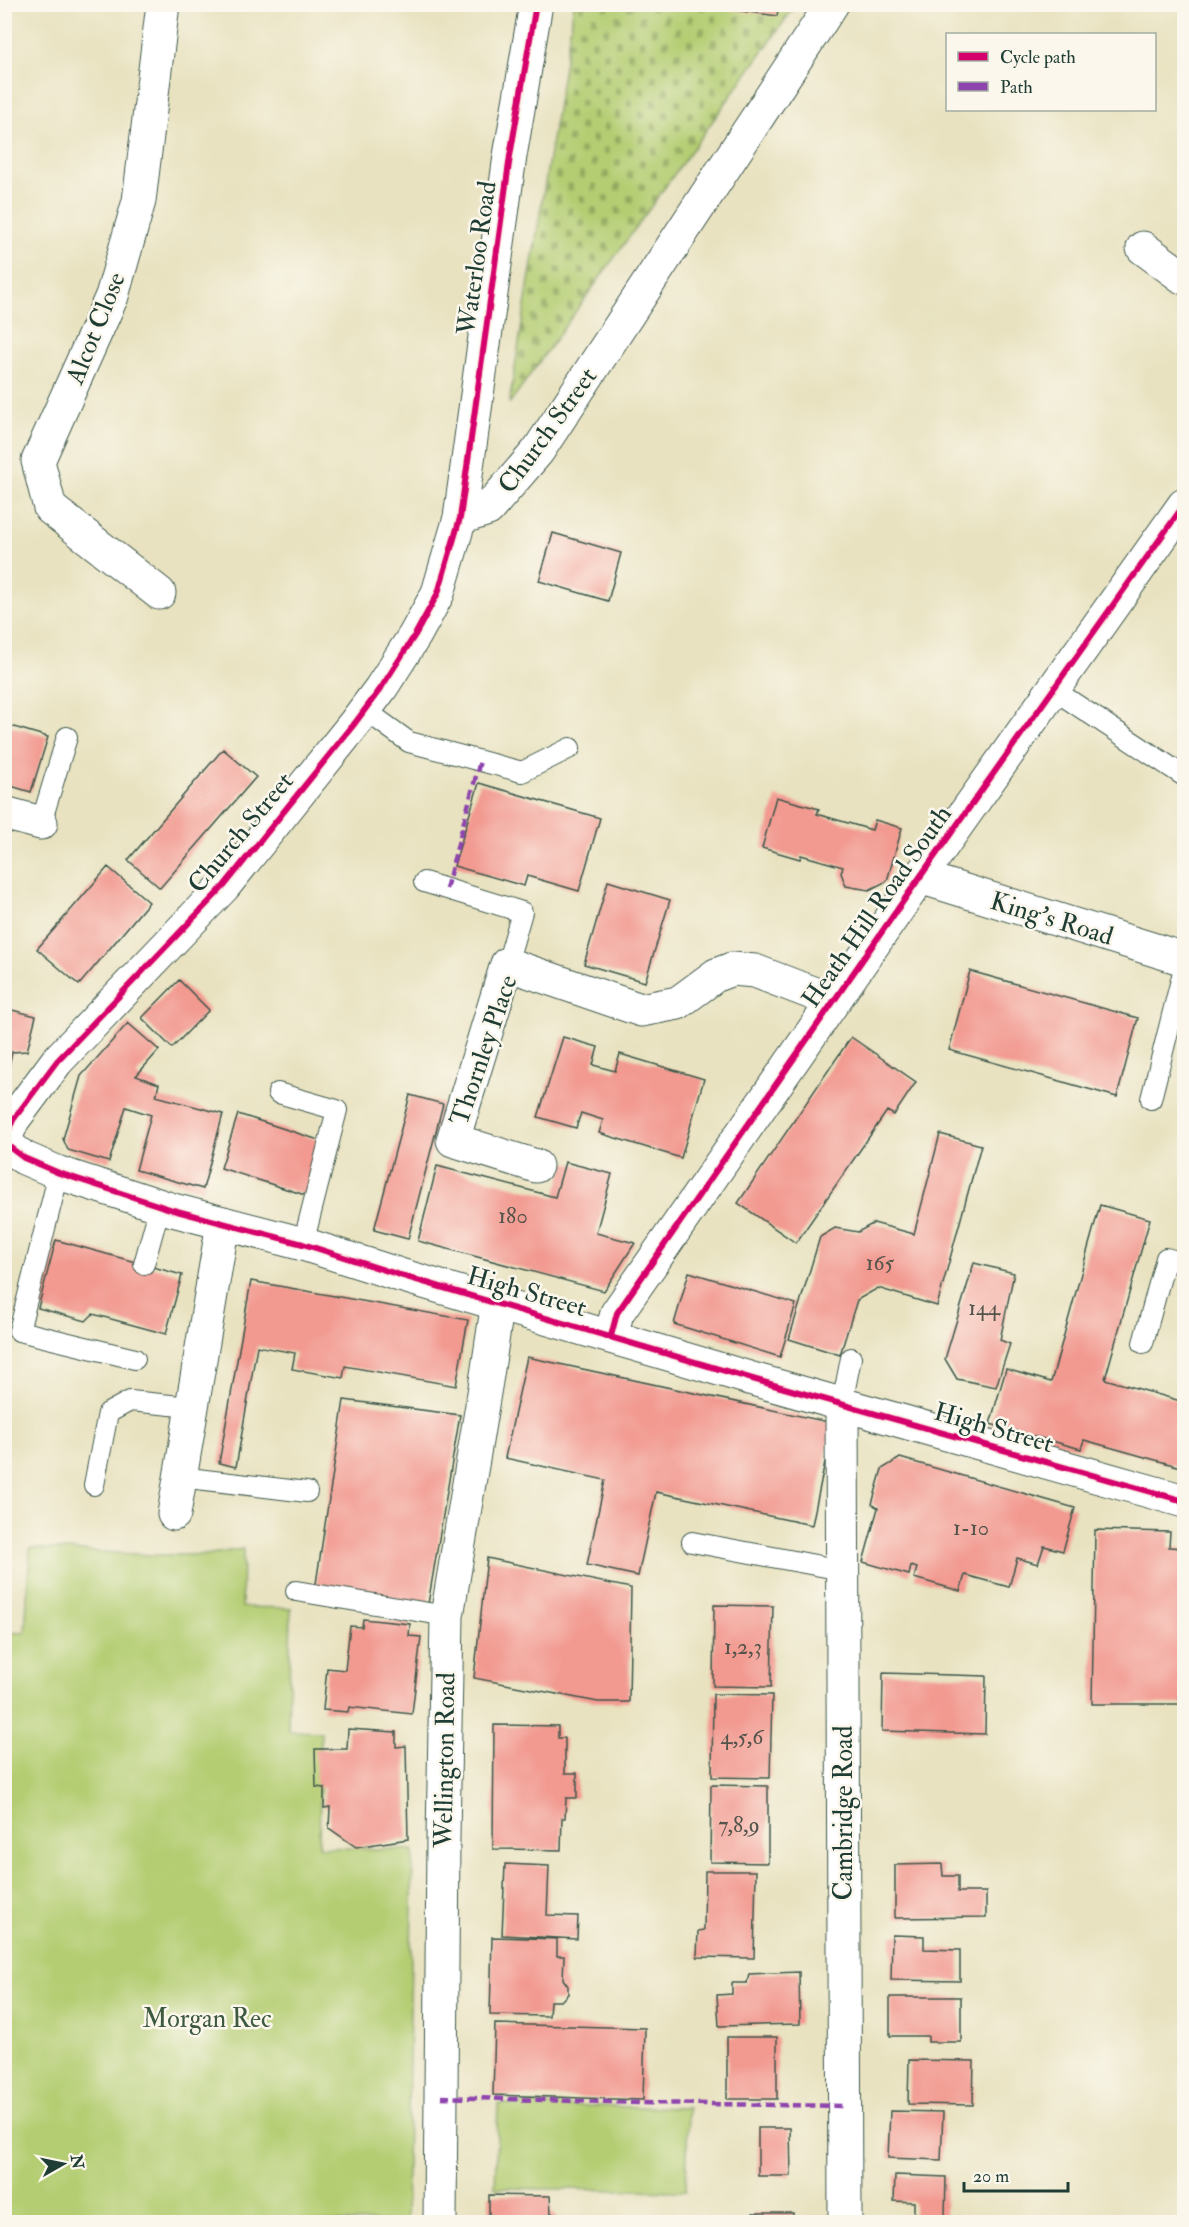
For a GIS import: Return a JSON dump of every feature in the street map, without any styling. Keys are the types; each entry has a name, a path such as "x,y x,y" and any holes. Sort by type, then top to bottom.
{"street":[{"name":"Alcot Close","path":"159,593 50,508 38,461 112,296 136,211 163,4"},
{"name":"Waterloo Road","path":"460,518 510,156 536,4"},
{"name":"Church Street","path":"4,1142 13,1120 57,1061 224,886 364,710 415,635 438,592 460,518 488,509 538,451 832,4"},
{"path":"1143,248 1185,278"},
{"name":"Heath Hill Road South","path":"610,1336 617,1313 920,877 1185,505"},
{"path":"4,813 41,823"},
{"name":"King's Road","path":"920,877 1185,959"},
{"name":"Thornley Place","path":"536,1166 453,1140 507,964 641,1010 678,1003 716,975 732,969 755,971 833,1002"},
{"name":"High Street","path":"4,1142 24,1158 59,1173 160,1206 303,1244 400,1275 842,1404 1185,1501"},
{"path":"174,1514 223,1223"},
{"name":"Wellington Road","path":"440,2223 442,1838 447,1616 488,1376 498,1302"},
{"name":"Cambridge Road","path":"842,1404 845,2223"}],"lane":[{"path":"1054,690 1185,776"},
{"path":"364,710 409,742 522,772 570,748"},
{"path":"41,823 67,737"},
{"path":"424,882 522,912 507,964"},
{"path":"1151,1098 1185,969"},
{"path":"278,1093 337,1110 303,1244"},
{"path":"59,1173 19,1331 135,1359"},
{"path":"144,1264 160,1206"},
{"path":"1143,1343 1166,1258 1185,1263"},
{"path":"842,1404 851,1358"},
{"path":"94,1485 108,1413 130,1401 191,1407"},
{"path":"180,1477 307,1492"},
{"path":"692,1542 842,1570"},
{"path":"296,1591 447,1616"}],"green space":[{"path":"574,5 796,5 509,404"},
{"name":"Morgan Rec","path":"30,1548 152,1555 205,1555 243,1549 242,1607 291,1608 288,1731 321,1732 319,1847 413,1850 406,2222 5,2222 4,1632 25,1633"},
{"path":"498,2104 688,2108 686,2191 495,2188"}],"building":[{"path":"700,5 779,5 777,16"},
{"path":"553,533 621,553 608,601 539,581"},
{"path":"4,724 48,737 31,792 4,784"},
{"path":"223,749 256,777 160,888 128,860"},
{"path":"479,783 600,818 579,891 527,876 524,886 454,866"},
{"path":"776,797 819,809 817,814 872,830 875,820 902,828 887,881 869,890 846,886 841,873 843,867 801,855 800,859 762,848"},
{"path":"108,867 149,902 79,985 37,949"},
{"path":"608,881 670,900 645,982 584,964"},
{"path":"970,971 1138,1018 1117,1097 949,1050"},
{"path":"179,980 209,1010 172,1048 142,1018"},
{"path":"4,1008 36,1016 27,1051 12,1052 9,1066 4,1065"},
{"path":"128,1023 159,1050 136,1076 159,1084 156,1096 223,1114 203,1189 136,1170 151,1115 126,1107 109,1162 68,1150 63,1139 81,1076"},
{"path":"563,1037 598,1047 593,1065 615,1071 620,1054 704,1079 681,1158 599,1133 603,1120 581,1113 576,1128 538,1117"},
{"path":"851,1037 916,1082 894,1115 887,1111 796,1243 738,1203"},
{"path":"410,1095 443,1104 408,1239 374,1230"},
{"path":"238,1114 325,1142 308,1196 221,1168"},
{"path":"940,1134 981,1145 937,1306 878,1288 857,1300 840,1355 789,1339 820,1237 835,1228 858,1232 874,1223 914,1234"},
{"path":"565,1162 612,1174 596,1233 635,1243 604,1291 418,1241 437,1166 555,1197"},
{"path":"1100,1205 1150,1219 1105,1379 1184,1402 1184,1468 1084,1440 1081,1449 990,1424 1006,1369 1051,1382"},
{"path":"56,1240 182,1275 166,1334 93,1314 86,1321 38,1308"},
{"path":"974,1263 1014,1273 1000,1340 1010,1344 996,1387 957,1379 945,1359"},
{"path":"689,1272 796,1304 780,1357 674,1324"},
{"path":"251,1281 468,1320 456,1386 345,1366 343,1378 292,1369 295,1353 257,1346 236,1467 219,1463"},
{"path":"527,1357 833,1423 812,1525 656,1492 638,1576 587,1565 605,1480 505,1458"},
{"path":"344,1400 460,1415 428,1604 315,1590"},
{"path":"900,1458 1075,1508 1063,1551 1044,1546 1038,1564 1017,1558 1009,1587 965,1575 960,1591 914,1578 917,1568 911,1566 909,1575 863,1562 878,1508 872,1504 882,1469"},
{"path":"1095,1530 1170,1532 1169,1547 1184,1548 1184,1704 1092,1704"},
{"path":"487,1558 631,1588 629,1702 598,1702 474,1678"},
{"path":"714,1605 773,1606 771,1687 713,1686"},
{"path":"363,1619 410,1624 409,1636 421,1637 412,1714 349,1707 348,1712 323,1710 327,1668 345,1670 350,1626 362,1627"},
{"path":"883,1673 986,1676 985,1734 882,1731"},
{"path":"713,1694 772,1695 770,1778 712,1777"},
{"path":"494,1725 558,1726 558,1738 565,1738 565,1773 577,1773 577,1798 566,1798 565,1818 562,1818 561,1850 493,1849"},
{"path":"348,1729 396,1732 396,1747 406,1746 408,1839 356,1847 329,1828 330,1807 324,1808 324,1788 316,1787 315,1749 347,1749"},
{"path":"711,1785 768,1786 768,1863 710,1862"},
{"path":"505,1864 549,1866 547,1915 578,1916 577,1939 502,1935"},
{"path":"942,1864 943,1876 958,1876 958,1892 986,1892 986,1917 895,1918 895,1865"},
{"path":"705,1871 756,1871 754,1958 697,1957 698,1931 704,1930"},
{"path":"892,1935 924,1936 924,1949 960,1950 960,1981 891,1980"},
{"path":"492,1937 557,1939 557,1956 564,1956 563,1979 568,1986 568,1994 561,2001 550,2001 549,2016 490,2015"},
{"path":"799,1972 800,2024 719,2026 717,1995 732,1994 732,1983 747,1983 749,1974"},
{"path":"890,1997 961,1997 961,2042 928,2042 928,2036 890,2036"},
{"path":"495,2024 645,2028 643,2100 493,2095"},
{"path":"727,2037 777,2037 777,2099 727,2099"},
{"path":"909,2060 974,2061 973,2105 908,2104"},
{"path":"890,2111 943,2112 941,2160 888,2158"},
{"path":"758,2128 790,2128 791,2176 758,2176"},
{"path":"895,2175 946,2177 945,2217 914,2216 914,2202 894,2201"},
{"path":"489,2195 550,2196 551,2213 557,2216 557,2222 489,2222"},
{"path":"753,2213 793,2213 793,2222 753,2222"}],"marked path":[{"path":"446,889 480,761"},
{"path":"441,2097 845,2106"}],"cycle path":[{"path":"4,1141 13,1120 57,1061 224,886 355,723 415,635 438,593 460,518 510,156 536,4"},
{"path":"611,1336 617,1313 920,877 1184,505"},
{"path":"4,1143 24,1158 59,1173 173,1210 303,1244 756,1380 1184,1501"}]}
